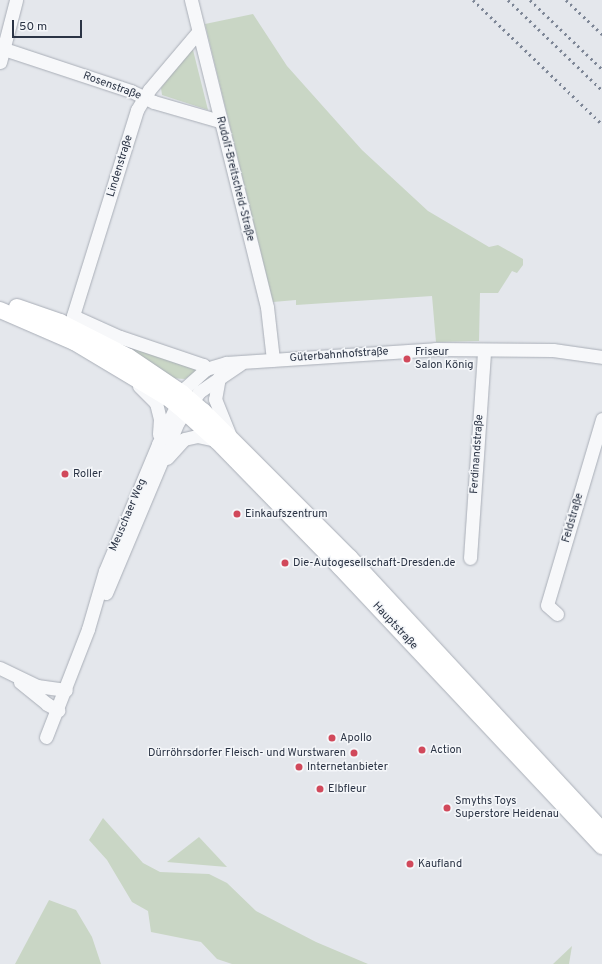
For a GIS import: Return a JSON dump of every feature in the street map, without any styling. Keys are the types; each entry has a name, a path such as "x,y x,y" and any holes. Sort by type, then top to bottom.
{"main road":[{"path":"0,302 60,322 129,356 183,402"},
{"path":"0,310 74,342 183,402"},
{"name":"Hauptstraße","path":"183,402 224,438 355,563 602,830"},
{"name":"Hauptstraße","path":"224,438 340,567 602,846"}],"street":[{"path":"0,62 4,49 3,42 16,0"},
{"name":"Rudolf-Breitscheid-Straße","path":"191,0 267,307 273,360"},
{"name":"Lindenstraße","path":"198,32 143,98 137,110 73,316 120,337 203,365 206,369"},
{"name":"Rosenstraße","path":"4,49 131,91 143,98 220,121"},
{"name":"Güterbahnhofstraße","path":"206,369 216,365 243,362 435,349 553,350 602,357"},
{"name":"Ferdinandstraße","path":"470,558 484,350"},
{"path":"110,362 149,394 156,403 160,419 158,444"},
{"name":"Güterbahnhofstraße","path":"183,402 219,376 243,362"},
{"path":"183,402 206,369"},
{"path":"155,478 171,452 184,439 197,436 224,438 215,399 219,376"},
{"name":"Meuschaer Weg","path":"46,737 66,690 88,629 105,571 158,444 183,402"},
{"name":"Meuschaer Weg","path":"88,629 155,478 183,402"},
{"name":"Feldstraße","path":"557,614 547,605 602,419"},
{"path":"0,668 37,686 66,690"},
{"path":"14,676 47,704 58,710"}],"green space":[{"path":"253,14 287,66 362,150 428,211 489,247 498,245 523,259 523,265 517,273 512,271 498,293 480,293 479,341 436,342 432,296 296,305 296,300 273,302 205,24"},
{"path":"193,50 208,110 162,95 161,88 189,51"},
{"path":"71,320 198,370 185,379 170,378"},
{"path":"103,818 143,863 160,872 209,874 227,883 256,911 316,942 368,964 232,964 217,959 201,942 151,932 148,911 132,902 107,860 89,840"},
{"path":"199,837 227,867 167,862"},
{"path":"49,900 76,910 92,937 101,964 15,964"},
{"path":"572,946 569,964 553,964"}],"railway":[{"path":"473,0 602,124"},
{"path":"508,0 602,90"},
{"path":"530,0 602,69"},
{"path":"566,0 602,34"}],"place":[{"name":"Friseur Salon König","path":"407,359"},
{"name":"Roller","path":"65,474"},
{"name":"Einkaufszentrum","path":"237,514"},
{"name":"Die-Autogesellschaft-Dresden.de","path":"285,563"},
{"name":"Apollo","path":"332,738"},
{"name":"Action","path":"422,750"},
{"name":"Dürröhrsdorfer Fleisch- und Wurstwaren","path":"354,753"},
{"name":"Internetanbieter","path":"299,767"},
{"name":"Elbfleur","path":"320,789"},
{"name":"Smyths Toys Superstore Heidenau","path":"447,808"},
{"name":"Kaufland","path":"410,864"}]}
